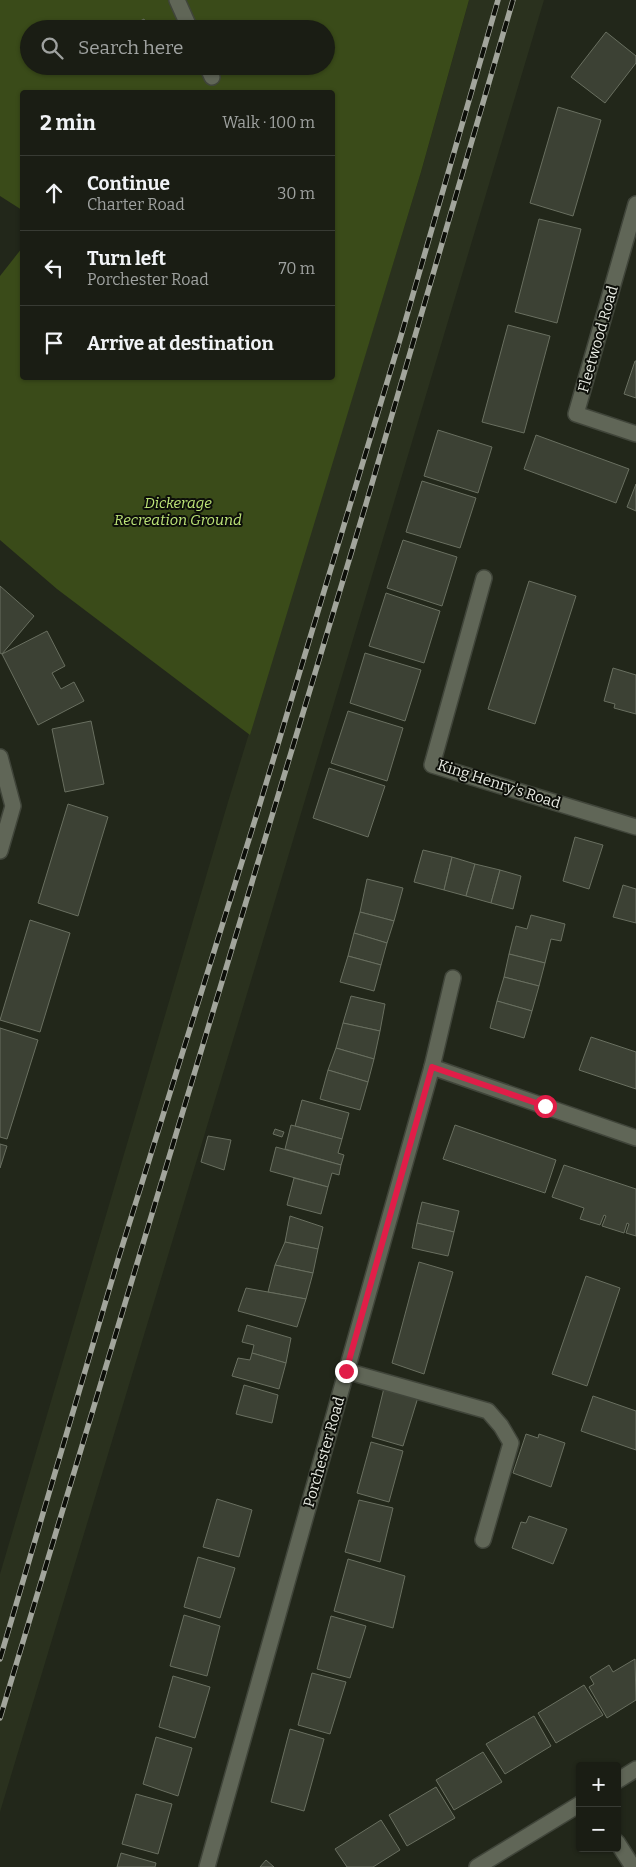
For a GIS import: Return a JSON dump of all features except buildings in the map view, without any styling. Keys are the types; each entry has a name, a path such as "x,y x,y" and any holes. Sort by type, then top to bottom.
{"street":[{"path":"177,0 186,20"},
{"name":"Fleetwood Road","path":"636,204 576,414 636,434"},
{"name":"King Henry's Road","path":"484,578 432,765 636,827"},
{"path":"0,757 13,806 0,851"},
{"name":"Porchester Road","path":"207,1867 432,1067 453,978"},
{"path":"432,1067 636,1138"},
{"path":"346,1371 488,1410 502,1426 511,1443 483,1540"},
{"path":"621,1778 636,1769"},
{"path":"477,1867 576,1806"},
{"path":"621,1848 633,1867"}],"shaded area":[{"path":"469,0 544,0 0,1812 0,1574 228,802 421,172"}],"green space":[{"name":"Dickerage Recreation Ground","path":"0,0 469,0 421,172 250,735 57,589 0,540 0,276 20,251 20,380 335,380 335,90 20,90 20,209 0,196"}],"railway":[{"path":"0,1659 117,1263 259,807 401,336 498,0"},
{"path":"0,1718 366,504 513,0"}],"route":[{"path":"346,1371 432,1067 545,1106"}]}
